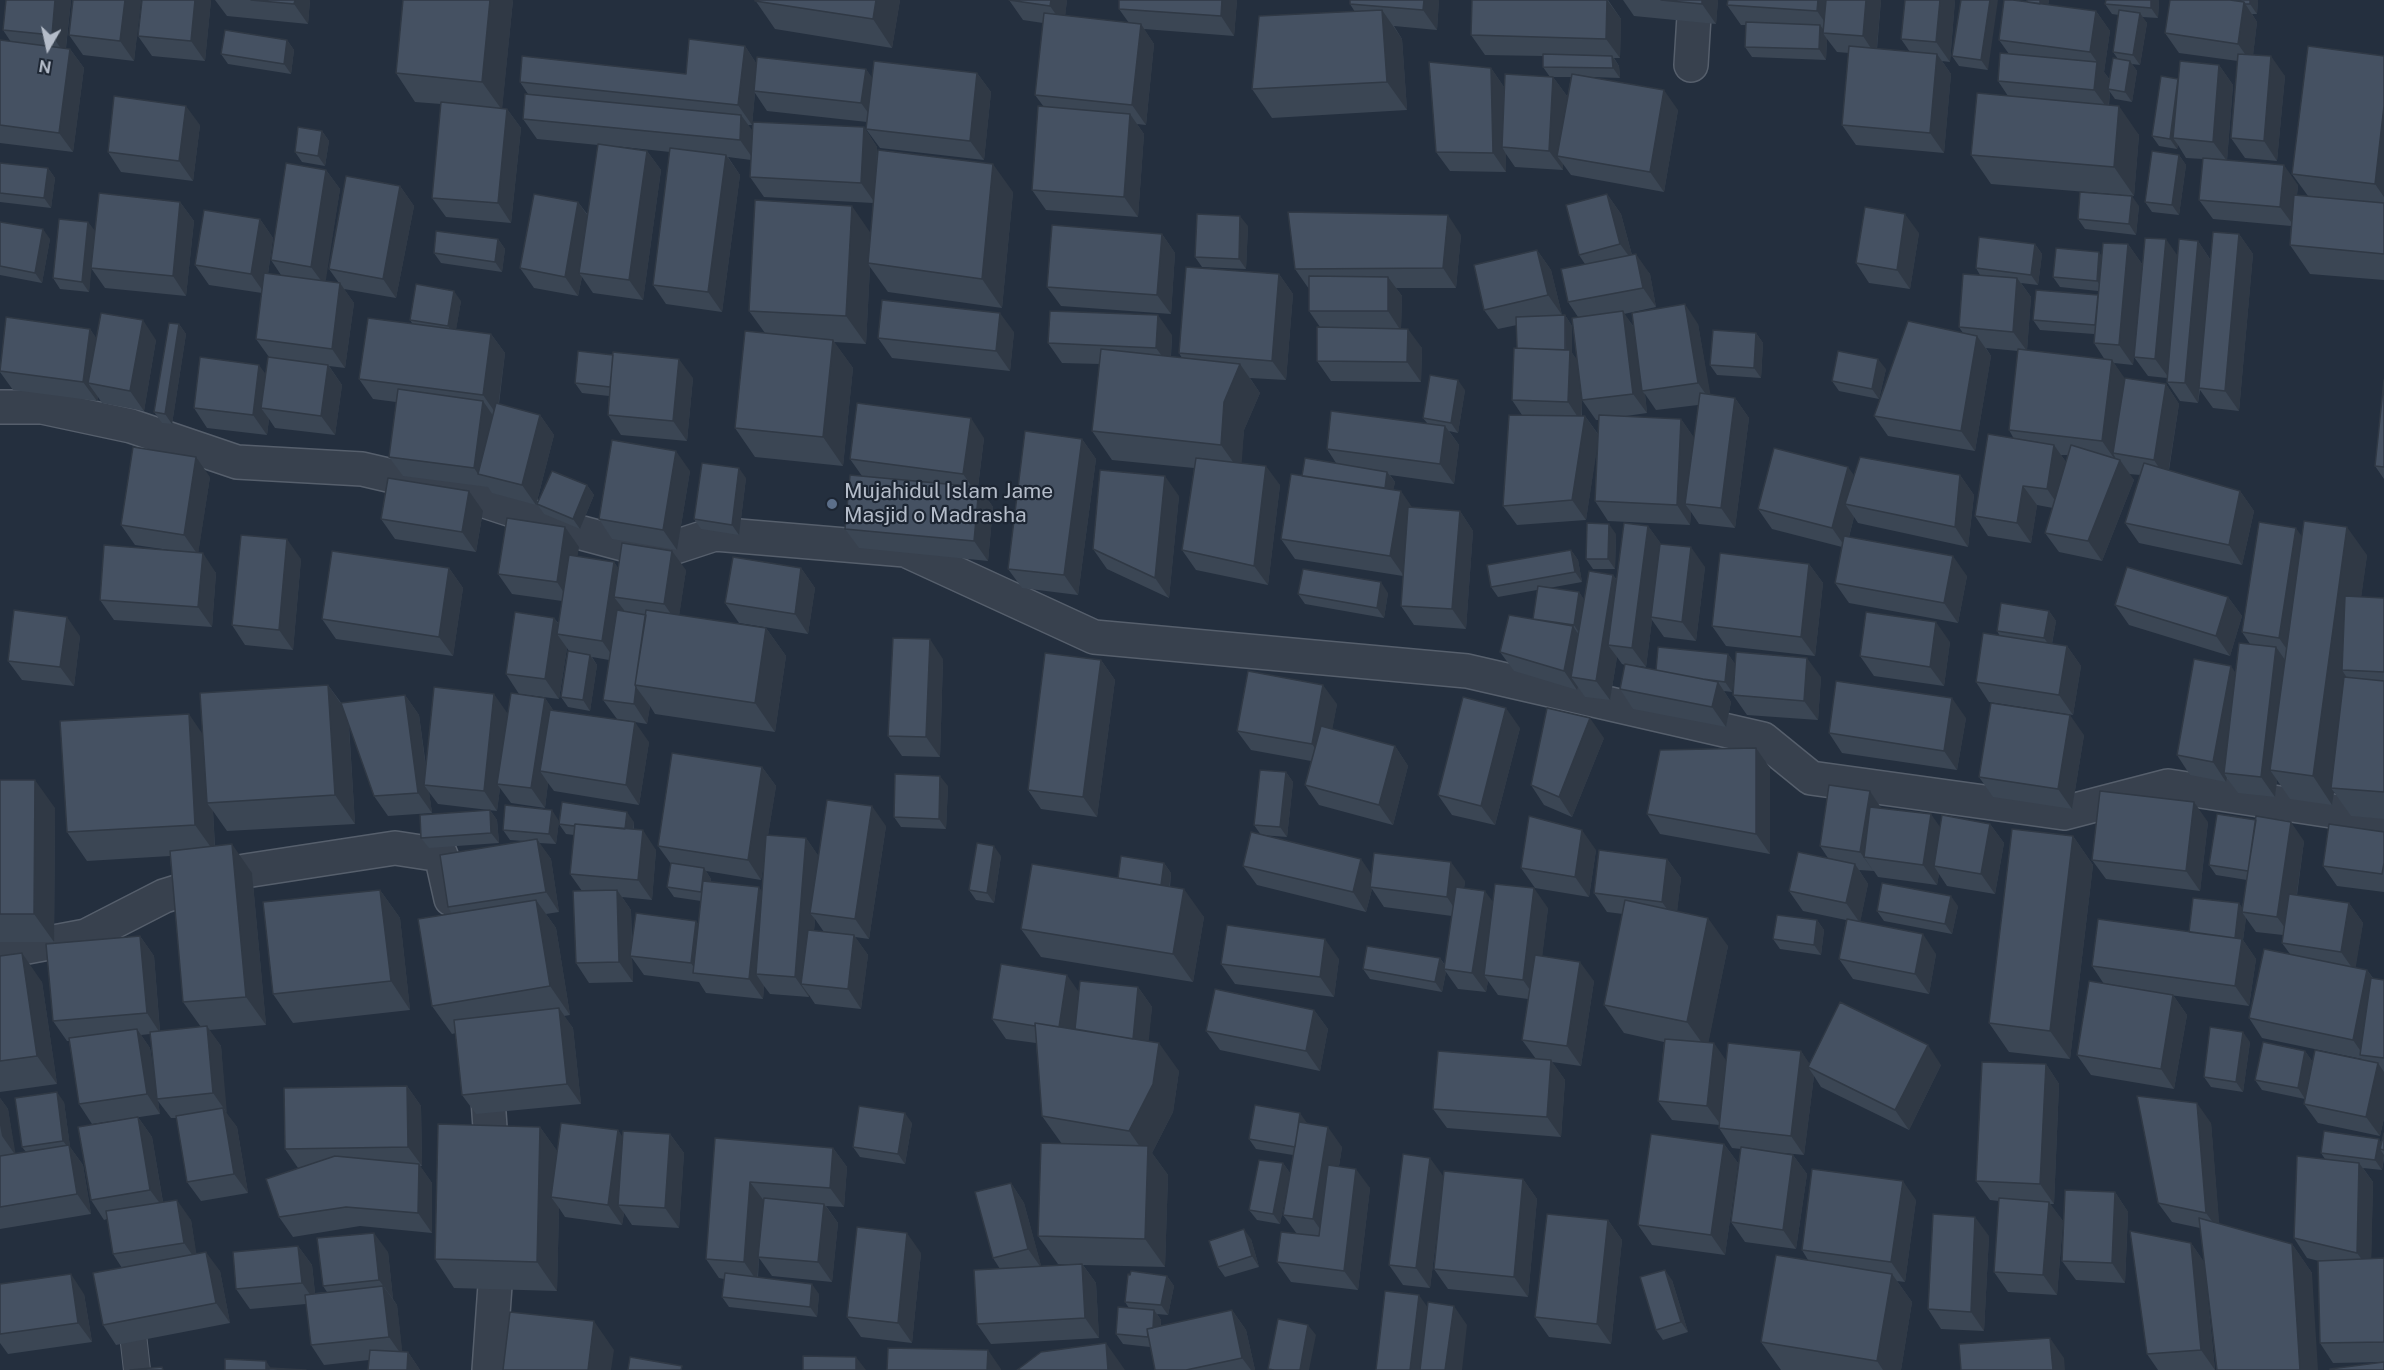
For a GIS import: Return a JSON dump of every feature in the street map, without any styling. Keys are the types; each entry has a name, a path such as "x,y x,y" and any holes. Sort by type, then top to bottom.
{"street":[{"path":"1691,65 1695,0"},
{"path":"0,408 42,407 131,426 237,462 362,469 448,489 582,533 657,552 715,534 905,550 1094,637 1467,671 1763,740 1811,778 2064,813 2168,786 2384,819"},
{"path":"0,952 87,948 164,896 245,871 396,848 441,855 457,922"},
{"path":"484,1035 498,1245 489,1370"}],"lane":[{"path":"128,1288 137,1370"}],"building":[{"path":"6,0 55,0 52,35 3,30"},
{"path":"73,0 125,0 120,41 69,35"},
{"path":"142,0 195,0 191,41 138,36"},
{"path":"251,0 295,0 294,4"},
{"path":"403,0 490,0 482,82 396,73"},
{"path":"755,0 876,0 873,19"},
{"path":"1009,0 1051,0 1050,6"},
{"path":"1119,0 1222,0 1221,16 1119,9"},
{"path":"1350,0 1424,0 1423,10 1350,4"},
{"path":"1472,0 1607,0 1606,39 1471,35"},
{"path":"1661,0 1702,0 1702,4"},
{"path":"1728,0 1818,0 1817,11 1727,5"},
{"path":"1826,0 1866,0 1863,36 1823,33"},
{"path":"1905,0 1940,0 1936,42 1901,39"},
{"path":"1961,0 1990,0 1981,60 1952,56"},
{"path":"2004,0 2096,11 2090,52 1999,40"},
{"path":"2027,0 2040,0 2040,4 2027,2"},
{"path":"2106,0 2151,0 2151,8 2105,4"},
{"path":"2170,0 2244,2 2238,44 2165,33"},
{"path":"2230,0 2250,0 2250,4 2245,4"},
{"path":"1382,10 1387,82 1252,89 1259,16"},
{"path":"2119,10 2140,13 2133,55 2113,52"},
{"path":"1044,13 1141,24 1132,105 1035,95"},
{"path":"1746,22 1820,25 1819,49 1745,47"},
{"path":"225,30 287,40 284,64 221,54"},
{"path":"689,39 745,46 738,105 520,82 522,56 686,74"},
{"path":"0,40 70,49 59,133 0,125"},
{"path":"1849,46 1937,54 1930,133 1842,125"},
{"path":"2308,46 2384,56 2384,106 2375,184 2292,174"},
{"path":"2000,53 2097,62 2094,90 1998,81"},
{"path":"1543,54 1612,56 1613,68 1543,67"},
{"path":"2238,54 2271,56 2264,141 2231,138"},
{"path":"757,57 866,69 861,103 754,91"},
{"path":"2113,58 2130,61 2125,92 2108,89"},
{"path":"874,61 977,73 970,141 866,129"},
{"path":"2180,61 2219,65 2213,142 2173,138"},
{"path":"1429,62 1491,68 1493,153 1436,152"},
{"path":"1505,74 1553,77 1549,151 1502,147"},
{"path":"1572,74 1664,90 1650,172 1557,156"},
{"path":"2161,76 2178,79 2170,139 2152,136"},
{"path":"1977,93 2119,106 2114,167 1971,155"},
{"path":"525,94 741,115 740,140 523,119"},
{"path":"114,96 186,106 179,161 108,152"},
{"path":"441,102 507,109 498,203 432,198"},
{"path":"1038,106 1130,114 1124,197 1032,190"},
{"path":"753,122 864,127 861,183 750,177"},
{"path":"298,127 322,131 318,156 295,152"},
{"path":"598,144 647,151 629,280 579,273"},
{"path":"670,148 726,155 708,292 653,285"},
{"path":"878,150 993,164 982,279 868,263"},
{"path":"2152,151 2179,155 2172,205 2145,202"},
{"path":"2203,158 2284,165 2280,207 2199,200"},
{"path":"0,163 48,168 44,198 0,193"},
{"path":"286,163 326,170 311,267 271,260"},
{"path":"346,176 400,186 383,279 329,269"},
{"path":"2080,192 2132,196 2129,224 2078,219"},
{"path":"99,193 180,202 173,276 91,268"},
{"path":"534,194 578,202 565,277 520,268"},
{"path":"1607,194 1620,244 1579,255 1566,205"},
{"path":"2294,195 2384,203 2384,254 2290,245"},
{"path":"755,200 852,206 846,316 749,311"},
{"path":"1865,207 1905,214 1897,270 1856,263"},
{"path":"204,210 260,219 251,274 195,265"},
{"path":"1288,212 1448,215 1443,268 1295,269"},
{"path":"1197,214 1240,216 1239,259 1195,257"},
{"path":"59,219 88,222 82,282 53,278"},
{"path":"0,222 43,229 35,273 0,266"},
{"path":"1052,225 1162,234 1157,295 1047,287"},
{"path":"436,231 498,239 495,262 434,253"},
{"path":"2213,232 2239,234 2225,391 2199,388"},
{"path":"1979,237 2035,244 2031,275 1976,268"},
{"path":"2145,238 2166,239 2155,359 2134,357"},
{"path":"2179,239 2198,241 2185,383 2167,382"},
{"path":"2103,243 2128,244 2119,345 2094,343"},
{"path":"2056,248 2099,252 2097,281 2053,277"},
{"path":"1537,250 1548,295 1484,310 1474,265"},
{"path":"1636,254 1643,288 1568,302 1561,269"},
{"path":"1186,267 1279,274 1272,361 1179,353"},
{"path":"264,273 340,283 332,349 256,339"},
{"path":"1963,274 2017,278 2013,332 1959,327"},
{"path":"1309,276 1388,277 1388,311 1309,311"},
{"path":"416,284 454,291 448,326 410,320"},
{"path":"2036,290 2098,295 2095,325 2033,320"},
{"path":"882,300 1000,313 996,351 878,338"},
{"path":"1685,304 1698,383 1642,391 1632,313"},
{"path":"1050,311 1158,315 1156,348 1048,343"},
{"path":"1623,311 1633,394 1582,400 1572,318"},
{"path":"101,313 143,320 130,391 88,383"},
{"path":"1565,315 1565,350 1517,348 1516,317"},
{"path":"6,317 90,329 83,382 0,371"},
{"path":"368,318 491,334 483,395 359,379"},
{"path":"1908,321 1977,336 1961,431 1874,416"},
{"path":"169,323 179,324 165,414 154,412"},
{"path":"1317,327 1408,329 1407,362 1317,361"},
{"path":"1713,330 1756,333 1754,368 1710,365"},
{"path":"745,331 833,340 823,437 735,428"},
{"path":"1514,348 1570,350 1568,402 1512,400"},
{"path":"1101,349 1240,364 1224,402 1221,445 1092,431"},
{"path":"2018,349 2112,360 2102,441 2009,430"},
{"path":"578,351 613,355 610,387 575,383"},
{"path":"1838,351 1878,359 1872,389 1832,381"},
{"path":"613,352 679,359 673,421 608,415"},
{"path":"200,357 259,365 253,415 194,408"},
{"path":"268,357 328,365 321,416 261,408"},
{"path":"1430,375 1458,380 1451,423 1423,418"},
{"path":"2125,378 2166,384 2154,460 2113,453"},
{"path":"2384,380 2384,467 2375,466"},
{"path":"398,389 483,401 474,468 389,457"},
{"path":"1700,393 1735,398 1721,508 1685,504"},
{"path":"496,403 540,415 522,485 478,474"},
{"path":"857,403 971,418 963,474 850,459"},
{"path":"1331,411 1445,426 1440,464 1327,449"},
{"path":"1509,415 1585,416 1572,500 1503,506"},
{"path":"1599,415 1681,419 1677,505 1595,501"},
{"path":"1025,431 1082,439 1064,575 1008,569"},
{"path":"1988,434 2054,445 2047,489 2023,486 2017,523 1975,516"},
{"path":"612,440 676,451 663,530 599,519"},
{"path":"2071,445 2120,460 2088,541 2045,533"},
{"path":"133,447 196,457 184,535 121,525"},
{"path":"1774,448 1848,467 1832,528 1758,509"},
{"path":"1860,457 1960,475 1955,527 1845,504"},
{"path":"1196,458 1266,466 1254,566 1182,550"},
{"path":"1305,458 1387,472 1385,488 1302,476"},
{"path":"702,463 739,468 732,525 694,519"},
{"path":"2144,463 2240,491 2229,545 2125,523"},
{"path":"1100,470 1165,476 1155,578 1093,549"},
{"path":"552,471 587,485 573,519 537,504"},
{"path":"1291,474 1401,491 1390,556 1281,539"},
{"path":"850,475 979,487 974,541 845,529"},
{"path":"388,478 469,491 462,532 381,519"},
{"path":"1408,507 1460,511 1452,609 1401,606"},
{"path":"507,518 565,527 557,582 498,574"},
{"path":"2304,521 2347,527 2313,776 2270,770"},
{"path":"2259,522 2296,528 2279,638 2242,632"},
{"path":"1587,523 1609,524 1608,559 1586,559"},
{"path":"1624,523 1648,526 1632,648 1608,645"},
{"path":"241,535 287,539 279,630 232,625"},
{"path":"1844,536 1953,556 1944,603 1835,583"},
{"path":"622,543 672,551 664,604 614,597"},
{"path":"1660,544 1691,547 1682,622 1651,617"},
{"path":"104,545 203,553 198,607 100,600"},
{"path":"1571,550 1575,572 1491,587 1487,565"},
{"path":"332,551 449,568 439,637 322,619"},
{"path":"1720,553 1809,564 1801,637 1712,626"},
{"path":"569,555 614,562 602,641 557,634"},
{"path":"733,557 801,568 795,614 725,603"},
{"path":"2127,567 2228,597 2216,636 2115,605"},
{"path":"1303,569 1381,582 1377,608 1298,594"},
{"path":"1589,571 1613,575 1596,681 1571,677"},
{"path":"1538,586 1579,592 1574,625 1533,619"},
{"path":"2345,596 2384,598 2384,672 2342,670"},
{"path":"2001,603 2049,611 2044,638 1997,631"},
{"path":"14,610 67,617 60,667 8,661"},
{"path":"617,610 646,615 634,704 603,700"},
{"path":"646,610 766,628 755,703 635,685"},
{"path":"515,612 554,618 545,679 506,674"},
{"path":"1866,612 1936,622 1930,667 1860,656"},
{"path":"1509,615 1573,626 1564,671 1500,652"},
{"path":"1983,633 2067,646 2059,695 1976,682"},
{"path":"893,638 930,639 926,737 888,736"},
{"path":"2239,643 2276,647 2261,777 2224,773"},
{"path":"1658,647 1728,654 1725,682 1656,670"},
{"path":"568,651 590,655 583,700 561,697"},
{"path":"1736,652 1807,658 1804,701 1733,695"},
{"path":"1045,653 1101,660 1083,797 1028,790"},
{"path":"2194,659 2231,666 2213,762 2177,755"},
{"path":"1625,664 1718,682 1712,707 1620,689"},
{"path":"1248,671 1323,685 1312,744 1237,731"},
{"path":"2344,677 2384,681 2384,792 2331,788"},
{"path":"1836,681 1952,698 1944,751 1829,733"},
{"path":"328,685 335,795 207,803 200,693"},
{"path":"434,687 494,694 484,791 424,785"},
{"path":"511,693 545,698 531,788 497,784"},
{"path":"405,695 418,793 374,796 341,703"},
{"path":"1463,697 1506,708 1481,806 1438,795"},
{"path":"1991,703 2070,715 2058,789 1979,777"},
{"path":"1547,708 1590,718 1559,797 1531,785"},
{"path":"550,710 635,722 626,785 540,771"},
{"path":"189,714 195,825 67,832 60,721"},
{"path":"1321,726 1395,746 1379,805 1305,785"},
{"path":"1756,748 1756,834 1647,814 1660,750"},
{"path":"672,753 762,767 748,860 658,846"},
{"path":"1260,770 1286,772 1280,827 1254,825"},
{"path":"895,774 940,776 939,819 894,817"},
{"path":"0,780 35,780 34,914 0,914"},
{"path":"1829,785 1870,791 1860,852 1820,846"},
{"path":"2100,791 2194,802 2186,871 2092,860"},
{"path":"827,800 872,806 855,919 810,913"},
{"path":"562,802 627,812 625,829 559,824"},
{"path":"505,805 552,810 549,834 503,830"},
{"path":"1870,807 1931,814 1923,865 1864,857"},
{"path":"490,810 491,833 421,838 420,815"},
{"path":"2217,814 2256,820 2248,871 2209,865"},
{"path":"1942,815 1990,824 1981,874 1934,866"},
{"path":"1529,816 1582,830 1575,877 1521,868"},
{"path":"2256,816 2291,822 2277,917 2242,912"},
{"path":"575,824 643,830 638,880 570,874"},
{"path":"2329,824 2384,832 2382,874 2323,866"},
{"path":"2012,829 2073,836 2050,1031 1989,1023"},
{"path":"1251,832 1361,859 1353,892 1243,866"},
{"path":"766,835 806,838 795,977 756,974"},
{"path":"537,839 546,892 448,907 440,855"},
{"path":"977,843 994,846 987,893 969,890"},
{"path":"232,844 246,997 183,1002 170,851"},
{"path":"1599,850 1667,859 1662,902 1594,893"},
{"path":"1798,852 1855,864 1846,903 1789,891"},
{"path":"1374,853 1451,862 1447,897 1370,887"},
{"path":"1121,856 1164,863 1161,885 1118,878"},
{"path":"671,863 704,868 701,892 667,887"},
{"path":"1032,864 1184,889 1173,954 1021,929"},
{"path":"703,881 759,887 749,979 693,973"},
{"path":"1882,883 1951,896 1945,924 1877,911"},
{"path":"1495,884 1534,888 1523,980 1484,975"},
{"path":"1456,887 1485,891 1472,973 1444,969"},
{"path":"380,890 391,981 273,994 263,902"},
{"path":"617,890 619,962 576,963 573,891"},
{"path":"2289,894 2349,903 2341,952 2282,943"},
{"path":"2193,898 2239,903 2235,938 2189,932"},
{"path":"536,900 550,986 432,1006 418,919"},
{"path":"1625,900 1708,918 1687,1022 1604,1005"},
{"path":"636,913 696,921 691,963 630,956"},
{"path":"1777,915 1817,920 1814,945 1773,939"},
{"path":"1847,919 1923,934 1915,974 1839,959"},
{"path":"2098,919 2242,939 2235,986 2092,966"},
{"path":"1227,925 1325,939 1320,977 1221,964"},
{"path":"808,930 854,935 848,989 801,984"},
{"path":"140,936 147,1013 53,1021 46,944"},
{"path":"1367,946 1440,958 1435,982 1363,969"},
{"path":"2264,949 2367,970 2353,1040 2249,1018"},
{"path":"22,953 37,1056 0,1061 0,956"},
{"path":"1535,955 1580,962 1567,1046 1522,1040"},
{"path":"1001,964 1067,975 1059,1027 1035,1023 1035,1026 992,1019"},
{"path":"2371,978 2384,980 2384,1058 2360,1055"},
{"path":"1080,981 1138,987 1133,1039 1075,1029"},
{"path":"2089,981 2173,995 2161,1069 2077,1055"},
{"path":"1215,989 1314,1010 1306,1051 1206,1031"},
{"path":"1840,1002 1928,1045 1895,1110 1808,1067"},
{"path":"559,1008 567,1084 462,1095 454,1020"},
{"path":"1035,1023 1159,1043 1153,1084 1129,1131 1042,1116"},
{"path":"207,1026 213,1093 157,1099 150,1032"},
{"path":"2210,1027 2243,1032 2236,1082 2204,1077"},
{"path":"137,1029 147,1094 79,1104 69,1038"},
{"path":"1665,1039 1714,1043 1707,1106 1658,1101"},
{"path":"2263,1042 2305,1051 2298,1088 2255,1080"},
{"path":"1728,1043 1801,1051 1791,1136 1719,1128"},
{"path":"2315,1050 2378,1063 2366,1117 2304,1104"},
{"path":"1438,1051 1551,1060 1547,1117 1433,1109"},
{"path":"1982,1062 2046,1064 2040,1184 1976,1181"},
{"path":"407,1086 408,1147 285,1149 284,1088"},
{"path":"57,1092 63,1141 22,1147 15,1098"},
{"path":"2137,1096 2197,1103 2206,1213 2158,1203"},
{"path":"1255,1105 1300,1113 1295,1147 1249,1139"},
{"path":"859,1106 905,1113 898,1154 853,1147"},
{"path":"223,1108 234,1174 187,1182 176,1116"},
{"path":"138,1117 150,1190 91,1200 78,1127"},
{"path":"1299,1122 1328,1127 1313,1219 1283,1215"},
{"path":"561,1123 618,1130 608,1205 551,1197"},
{"path":"438,1124 540,1127 537,1262 435,1259"},
{"path":"623,1131 670,1134 665,1208 618,1205"},
{"path":"2324,1131 2379,1139 2375,1160 2321,1153"},
{"path":"2384,1133 2384,1150 2380,1149"},
{"path":"1651,1134 1724,1144 1711,1235 1638,1225"},
{"path":"715,1138 833,1148 830,1188 750,1182 744,1262 706,1259"},
{"path":"1041,1143 1148,1146 1145,1239 1038,1236"},
{"path":"69,1145 77,1194 0,1207 0,1156"},
{"path":"1741,1147 1793,1155 1783,1230 1731,1222"},
{"path":"1403,1154 1430,1158 1416,1268 1389,1265"},
{"path":"335,1156 419,1164 418,1213 346,1207 279,1217 266,1179"},
{"path":"2297,1156 2359,1163 2357,1253 2294,1238"},
{"path":"1259,1160 1283,1163 1273,1214 1249,1210"},
{"path":"1328,1165 1356,1169 1344,1271 1277,1262 1281,1232 1319,1236"},
{"path":"1812,1169 1903,1181 1891,1262 1802,1250"},
{"path":"1444,1171 1523,1179 1514,1277 1434,1269"},
{"path":"1011,1183 1028,1249 993,1258 975,1192"},
{"path":"2065,1190 2115,1192 2112,1263 2062,1261"},
{"path":"764,1198 824,1204 818,1262 758,1257"},
{"path":"1999,1198 2049,1202 2043,1275 1994,1272"},
{"path":"177,1200 184,1243 113,1254 106,1211"},
{"path":"1547,1214 1608,1220 1597,1324 1535,1317"},
{"path":"1933,1214 1975,1217 1971,1312 1928,1309"},
{"path":"2199,1218 2292,1244 2300,1370 2217,1370"},
{"path":"857,1227 907,1233 898,1323 847,1317"},
{"path":"1244,1229 1252,1256 1218,1267 1209,1241"},
{"path":"2130,1231 2191,1243 2201,1350 2147,1354"},
{"path":"374,1233 379,1280 323,1286 317,1238"},
{"path":"298,1246 302,1283 236,1289 233,1252"},
{"path":"206,1252 216,1303 103,1325 93,1273"},
{"path":"1776,1255 1892,1274 1877,1361 1761,1342"},
{"path":"2384,1258 2384,1342 2320,1343 2318,1261"},
{"path":"1082,1264 1085,1318 977,1324 974,1270"},
{"path":"1665,1270 1681,1322 1656,1330 1640,1277"},
{"path":"1131,1271 1167,1276 1161,1305 1125,1302 1128,1274 1130,1275"},
{"path":"725,1273 812,1284 810,1307 722,1297"},
{"path":"71,1274 78,1323 0,1334 0,1284"},
{"path":"383,1286 389,1337 311,1345 305,1295"},
{"path":"1385,1291 1419,1295 1410,1370 1376,1370"},
{"path":"1428,1302 1454,1306 1445,1370 1420,1370"},
{"path":"1118,1307 1154,1310 1153,1328 1147,1329 1148,1337 1116,1334"},
{"path":"1232,1310 1242,1358 1186,1370 1155,1370 1147,1329"},
{"path":"510,1312 594,1321 588,1370 503,1370"},
{"path":"1278,1319 1308,1325 1300,1370 1268,1369"},
{"path":"2050,1338 2053,1370 1961,1370 1959,1344"},
{"path":"1106,1343 1108,1370 1017,1370 1041,1352"},
{"path":"888,1348 988,1350 987,1370 887,1370"},
{"path":"370,1350 408,1352 407,1370 368,1370"},
{"path":"803,1356 856,1357 856,1370 803,1370"},
{"path":"630,1357 682,1366 681,1370 628,1370"},
{"path":"225,1359 266,1361 266,1370 225,1370"},
{"path":"2384,1362 2384,1370 2330,1370 2330,1369"},
{"path":"162,1367 163,1370 130,1370"},
{"path":"269,1368 306,1370 269,1370"}],"place":[{"name":"Mujahidul Islam Jame Masjid o Madrasha","path":"832,504"}]}
